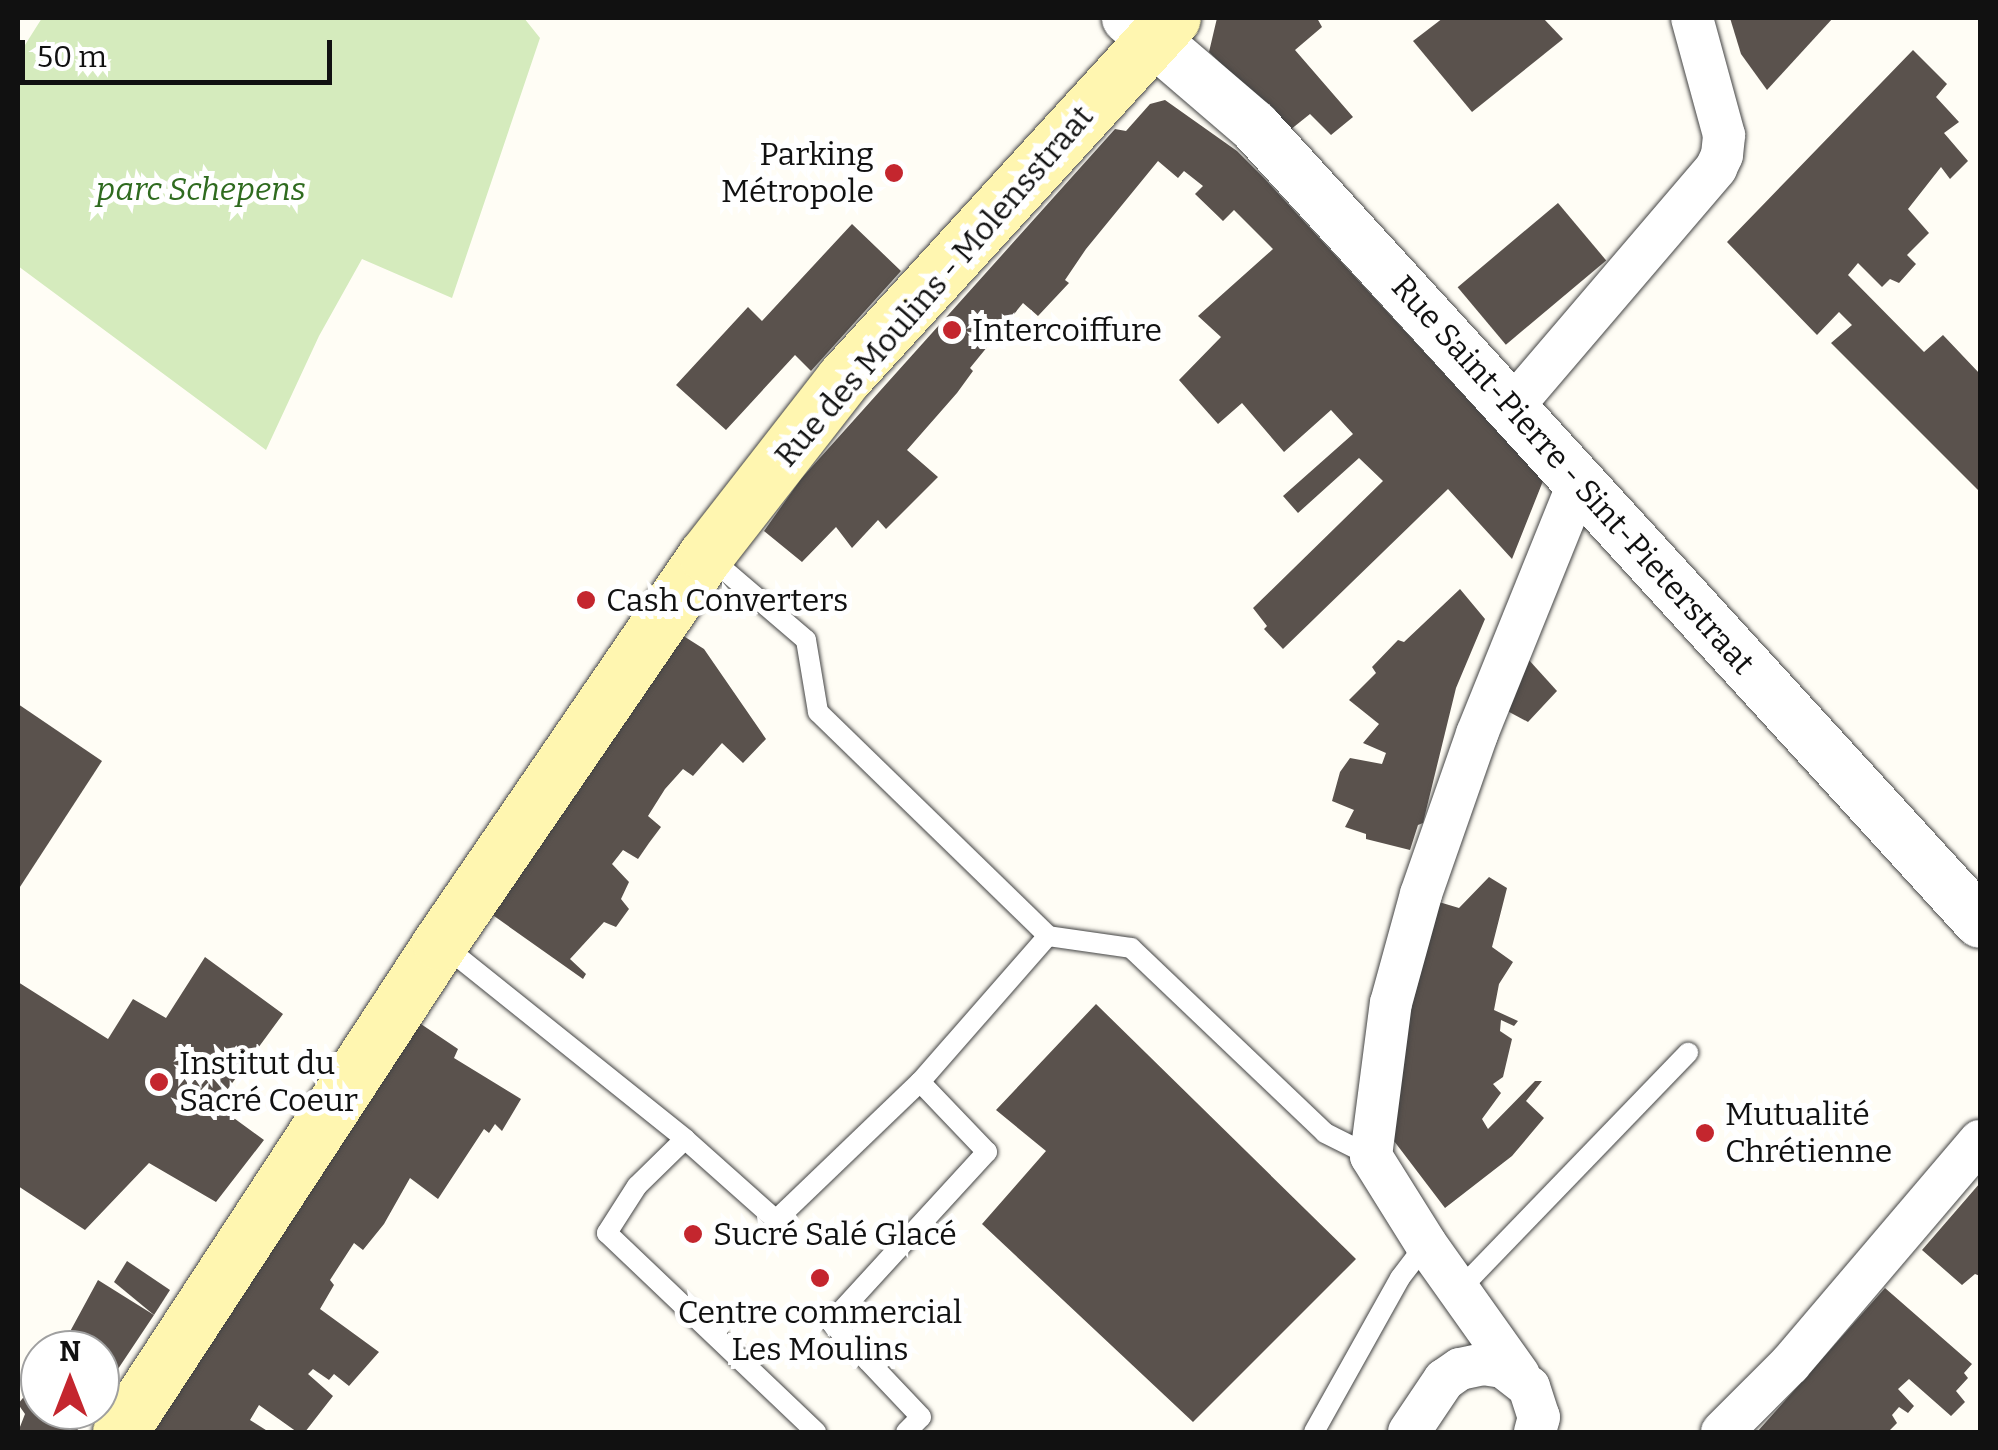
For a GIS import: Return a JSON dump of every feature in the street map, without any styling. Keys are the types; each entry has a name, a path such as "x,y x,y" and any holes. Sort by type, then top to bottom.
{"main road":[{"name":"Rue des Moulins - Molensstraat","path":"120,1432 440,943 706,555 844,379 1151,25"}],"street":[{"path":"1513,406 1716,168 1722,155 1720,118 1692,18"},
{"name":"Rue Saint-Pierre - Sint-Pieterstraat","path":"1151,25 1254,126 1513,406 1980,922"},
{"path":"1539,1410 1370,1156 1391,1003 1421,894 1478,734 1579,482"},
{"path":"1722,1432 1790,1364 1980,1141"},
{"path":"1444,1380 1449,1276"},
{"path":"1410,1432 1444,1380 1460,1369 1483,1364 1539,1410"}],"lane":[{"path":"706,555 806,640 818,712 1048,936 1131,948 1325,1133 1370,1156"},
{"path":"440,943 684,1139 776,1220 920,1082 1048,936"},
{"path":"1314,1432 1400,1278 1449,1276 1688,1053"},
{"path":"920,1082 987,1152 831,1322 914,1425 938,1432"},
{"path":"684,1139 637,1186 607,1233 816,1432"}],"green space":[{"name":"parc Schepens","path":"42,18 524,18 540,38 452,298 362,259 319,336 266,450 18,266 18,56"}],"building":[{"path":"1217,18 1317,18 1322,27 1295,50 1353,117 1331,135 1310,114 1290,130 1209,52"},
{"path":"1443,18 1543,18 1563,39 1472,112 1413,41"},
{"path":"1730,18 1833,18 1767,90 1741,54"},
{"path":"1913,50 1947,84 1936,97 1959,122 1944,133 1968,161 1950,179 1941,167 1908,209 1929,233 1907,255 1916,264 1899,283 1890,279 1882,287 1858,263 1848,275 1924,352 1943,335 1980,374 1980,492 1831,343 1852,325 1839,312 1817,335 1727,242"},
{"path":"1165,100 1237,151 1264,178 1543,481 1512,559 1448,489 1283,649 1264,629 1267,626 1253,608 1383,481 1359,458 1298,513 1283,496 1353,434 1331,410 1284,452 1242,403 1218,424 1179,380 1221,337 1198,316 1273,249 1234,210 1223,221 1195,194 1203,186 1184,171 1178,178 1158,161 1086,249 1065,280 1069,283 1038,316 1023,303 970,368 973,371 957,393 907,450 938,477 886,529 878,520 852,548 836,527 802,562 764,531 801,479 1115,129 1126,131 1150,104"},
{"path":"1558,203 1606,260 1506,345 1458,287"},
{"path":"852,224 901,271 811,371 795,355 726,430 676,385 748,307 762,321"},
{"path":"1460,589 1485,619 1456,688 1423,823 1418,825 1410,850 1366,839 1366,834 1345,827 1354,810 1332,801 1340,772 1350,758 1382,764 1386,753 1363,743 1379,724 1349,700 1376,673 1372,667 1398,640 1404,642"},
{"path":"674,630 704,649 766,739 743,763 722,743 693,776 683,769 665,789 648,816 661,827 638,859 623,850 612,864 629,882 621,899 629,909 616,927 604,922 570,959 586,974 583,979 487,911"},
{"path":"1528,659 1557,691 1528,722 1498,706"},
{"path":"18,704 102,761 18,890"},
{"path":"1489,877 1507,888 1492,947 1513,962 1499,984 1494,1010 1518,1021 1514,1026 1501,1020 1500,1031 1512,1039 1503,1077 1493,1084 1501,1093 1482,1119 1488,1129 1535,1081 1542,1081 1526,1101 1544,1118 1512,1156 1445,1208 1391,1137 1393,1079 1439,902 1459,908"},
{"path":"205,957 283,1014 216,1105 264,1140 216,1202 149,1163 85,1230 18,1186 18,982 108,1039 133,999 166,1018"},
{"path":"1096,1004 1356,1259 1193,1422 982,1224 1046,1151 996,1110"},
{"path":"415,1020 458,1049 454,1058 521,1099 502,1131 495,1124 489,1133 484,1129 438,1199 410,1178 384,1224 363,1250 354,1243 330,1280 334,1285 320,1309 379,1352 349,1386 334,1374 329,1380 313,1369 308,1374 333,1396 305,1432 297,1432 259,1405 250,1420 269,1432 148,1432"},
{"path":"1980,1183 1980,1276 1975,1274 1962,1285 1922,1250"},
{"path":"127,1261 170,1290 154,1315 114,1282"},
{"path":"98,1280 154,1315 120,1366 120,1330 71,1330"},
{"path":"1885,1288 1972,1364 1964,1373 1968,1378 1956,1391 1965,1402 1951,1416 1909,1379 1898,1389 1914,1406 1908,1413 1899,1407 1892,1415 1897,1423 1888,1432 1757,1432"},
{"path":"20,1427 20,1430 77,1430 76,1432 18,1432"}],"place":[{"name":"Parking Métropole","path":"894,173"},
{"name":"Intercoiffure","path":"952,330"},
{"name":"Cash Converters","path":"586,600"},
{"name":"Institut du Sacré Coeur","path":"159,1082"},
{"name":"Mutualité Chrétienne","path":"1705,1133"},
{"name":"Sucré Salé Glacé","path":"693,1234"},
{"name":"Centre commercial Les Moulins","path":"820,1278"}]}
